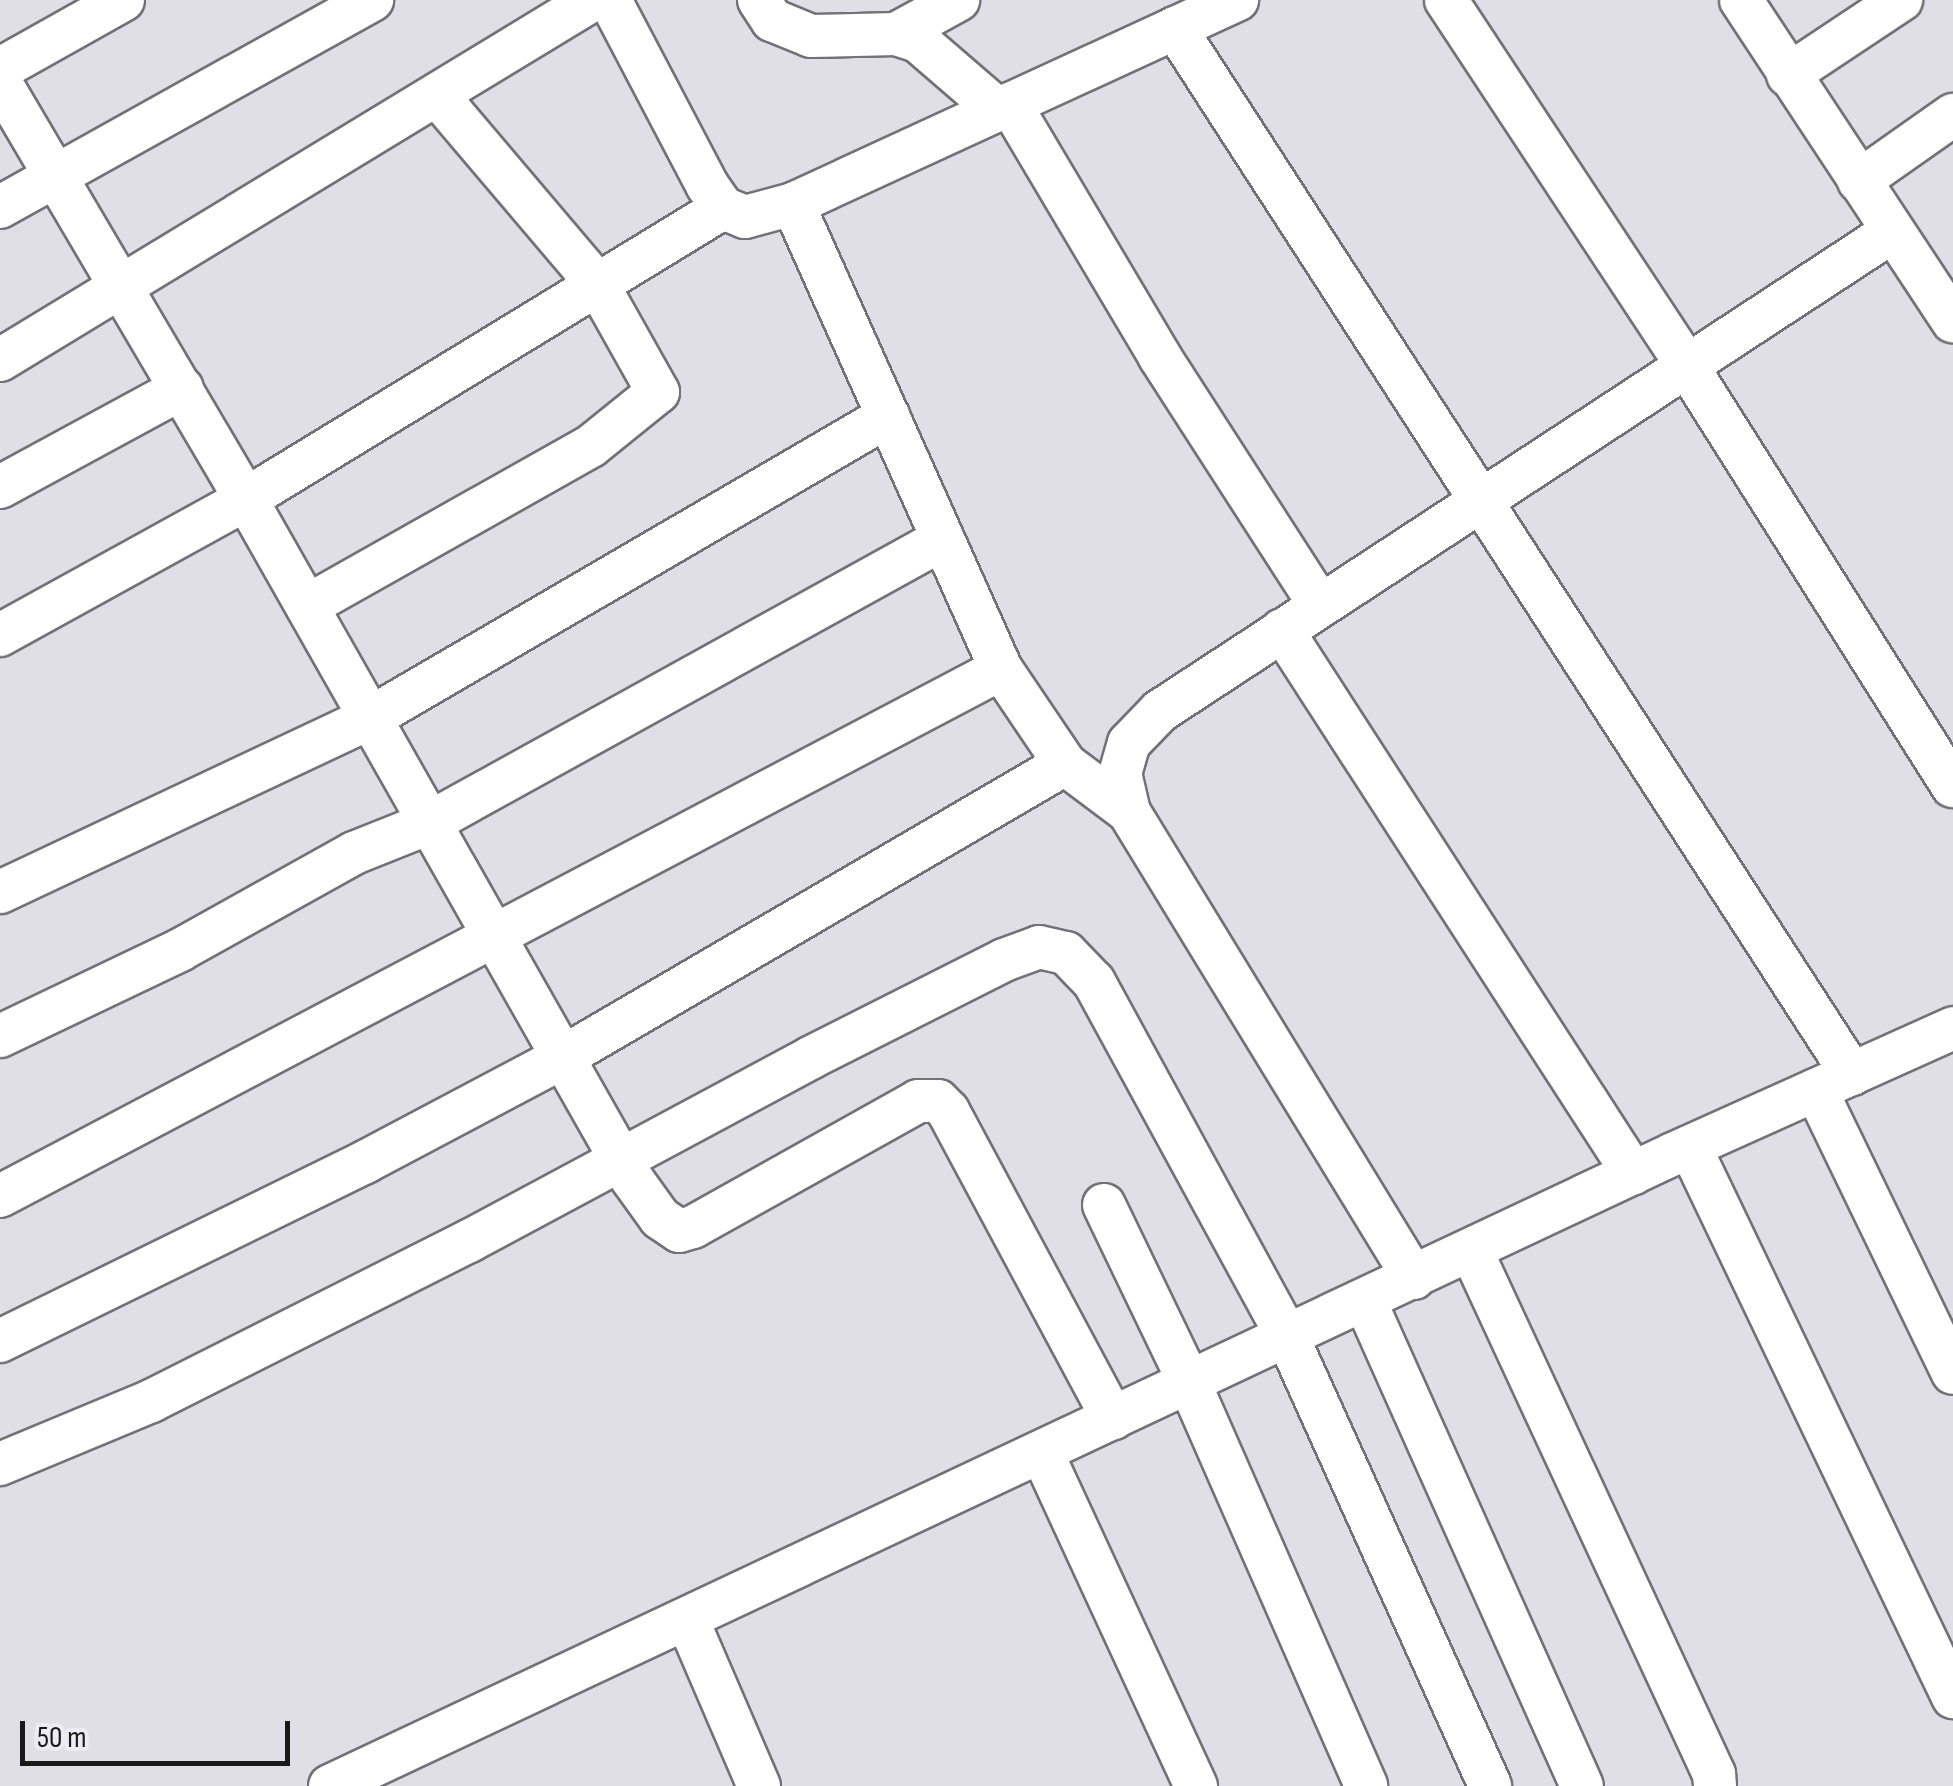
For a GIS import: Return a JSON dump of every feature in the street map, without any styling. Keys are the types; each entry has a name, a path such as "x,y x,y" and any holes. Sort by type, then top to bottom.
{"street":[{"path":"0,69 123,0"},
{"path":"0,207 372,0"},
{"path":"0,360 592,0"},
{"path":"610,0 723,208 745,217 794,204 1237,0"},
{"path":"758,0 772,20 811,36 896,34 918,41 1004,107 1320,605"},
{"path":"896,34 958,0"},
{"path":"1446,0 1687,366 1953,786"},
{"path":"1741,0 1953,321"},
{"path":"1788,74 1901,0"},
{"path":"1175,28 1479,500 1834,1082 1953,1373"},
{"path":"0,82 246,499 622,1161 660,1218 680,1232 918,1100 938,1101 948,1111 1113,1419"},
{"path":"307,606 591,446 658,392 598,285 437,95"},
{"path":"1859,181 1953,115"},
{"path":"794,204 1001,669 1065,764 1129,812"},
{"path":"0,636 246,499 723,208"},
{"path":"1414,1278 1129,812 1120,774 1129,742 1160,711 1893,231"},
{"path":"0,487 182,388"},
{"path":"0,892 370,718 888,416"},
{"path":"0,1036 180,950 354,853 429,822 943,539"},
{"path":"1282,630 1634,1173"},
{"path":"0,1196 1001,669"},
{"path":"5,1326 365,1162 563,1057 1065,764"},
{"path":"0,1464 151,1401 622,1161 1004,960 1039,947 1066,954 1094,982 1288,1338 1490,1786"},
{"path":"330,1786 1634,1173 1953,1028"},
{"path":"1690,1147 1938,1628 1953,1698"},
{"path":"1104,1205 1189,1382 1366,1786"},
{"path":"1471,1250 1714,1774 1715,1786"},
{"path":"1365,1301 1582,1786"},
{"path":"1043,1454 1196,1786"},
{"path":"687,1619 759,1786"}]}
